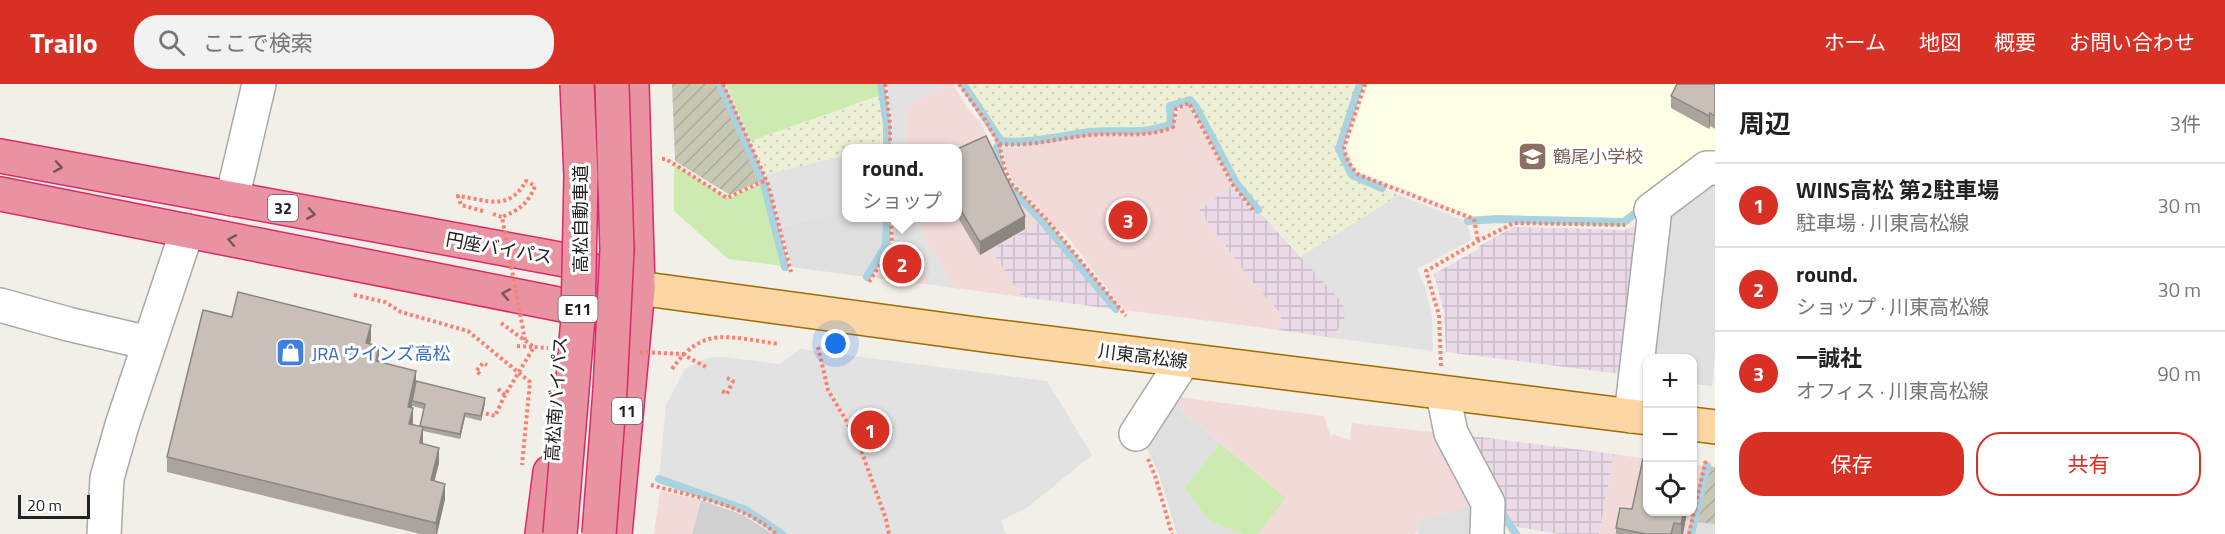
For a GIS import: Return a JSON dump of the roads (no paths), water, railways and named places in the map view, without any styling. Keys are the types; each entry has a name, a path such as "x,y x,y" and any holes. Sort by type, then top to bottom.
{"highway":[{"name":"高松南バイパス","path":"542,534 549,491 565,261 566,145 562,84"},
{"name":"高松自動車道","path":"560,534 578,318 581,176 577,84"},
{"name":"高松自動車道","path":"598,534 610,390 617,262 612,84"},
{"name":"11","path":"615,534 638,288 632,84"},
{"name":"円座バイパス","path":"0,156 565,261 638,288"},
{"name":"32","path":"0,194 563,305 638,288"}],"main road":[{"name":"川東高松線","path":"638,288 1183,361 1639,417"},
{"path":"1697,425 1715,427"}],"street":[{"path":"232,199 259,84"},
{"path":"1639,417 1654,218 1651,210 1707,168 1715,168"},
{"path":"104,534 107,478 122,425 187,231"},
{"path":"0,305 149,343"},
{"path":"1136,434 1183,361"},
{"path":"1443,394 1451,433 1488,502 1487,534"}],"waterway":[{"path":"720,84 764,184 785,267"},
{"path":"881,84 887,125 887,144"},
{"path":"963,84 1001,141 996,149 1000,168"},
{"path":"1360,84 1339,149 1352,175 1382,188"},
{"path":"1001,141 1034,141 1089,132 1161,128 1171,124 1170,106 1190,100 1196,107 1236,183 1258,210"},
{"path":"1007,184 1042,221 1116,309"},
{"path":"1468,221 1497,219 1624,222 1642,208"},
{"path":"867,277 886,245 887,222"},
{"path":"1691,534 1707,466"},
{"path":"659,479 746,510 782,534"},
{"path":"1500,510 1516,534"}],"place":[{"name":"鶴尾小学校","path":"1532,156"},
{"name":"一誠社","path":"1128,220"},
{"name":"round.","path":"902,264"},
{"name":"JRA ウインズ高松","path":"291,353"},
{"name":"WINS高松 第2駐車場","path":"870,430"}]}
